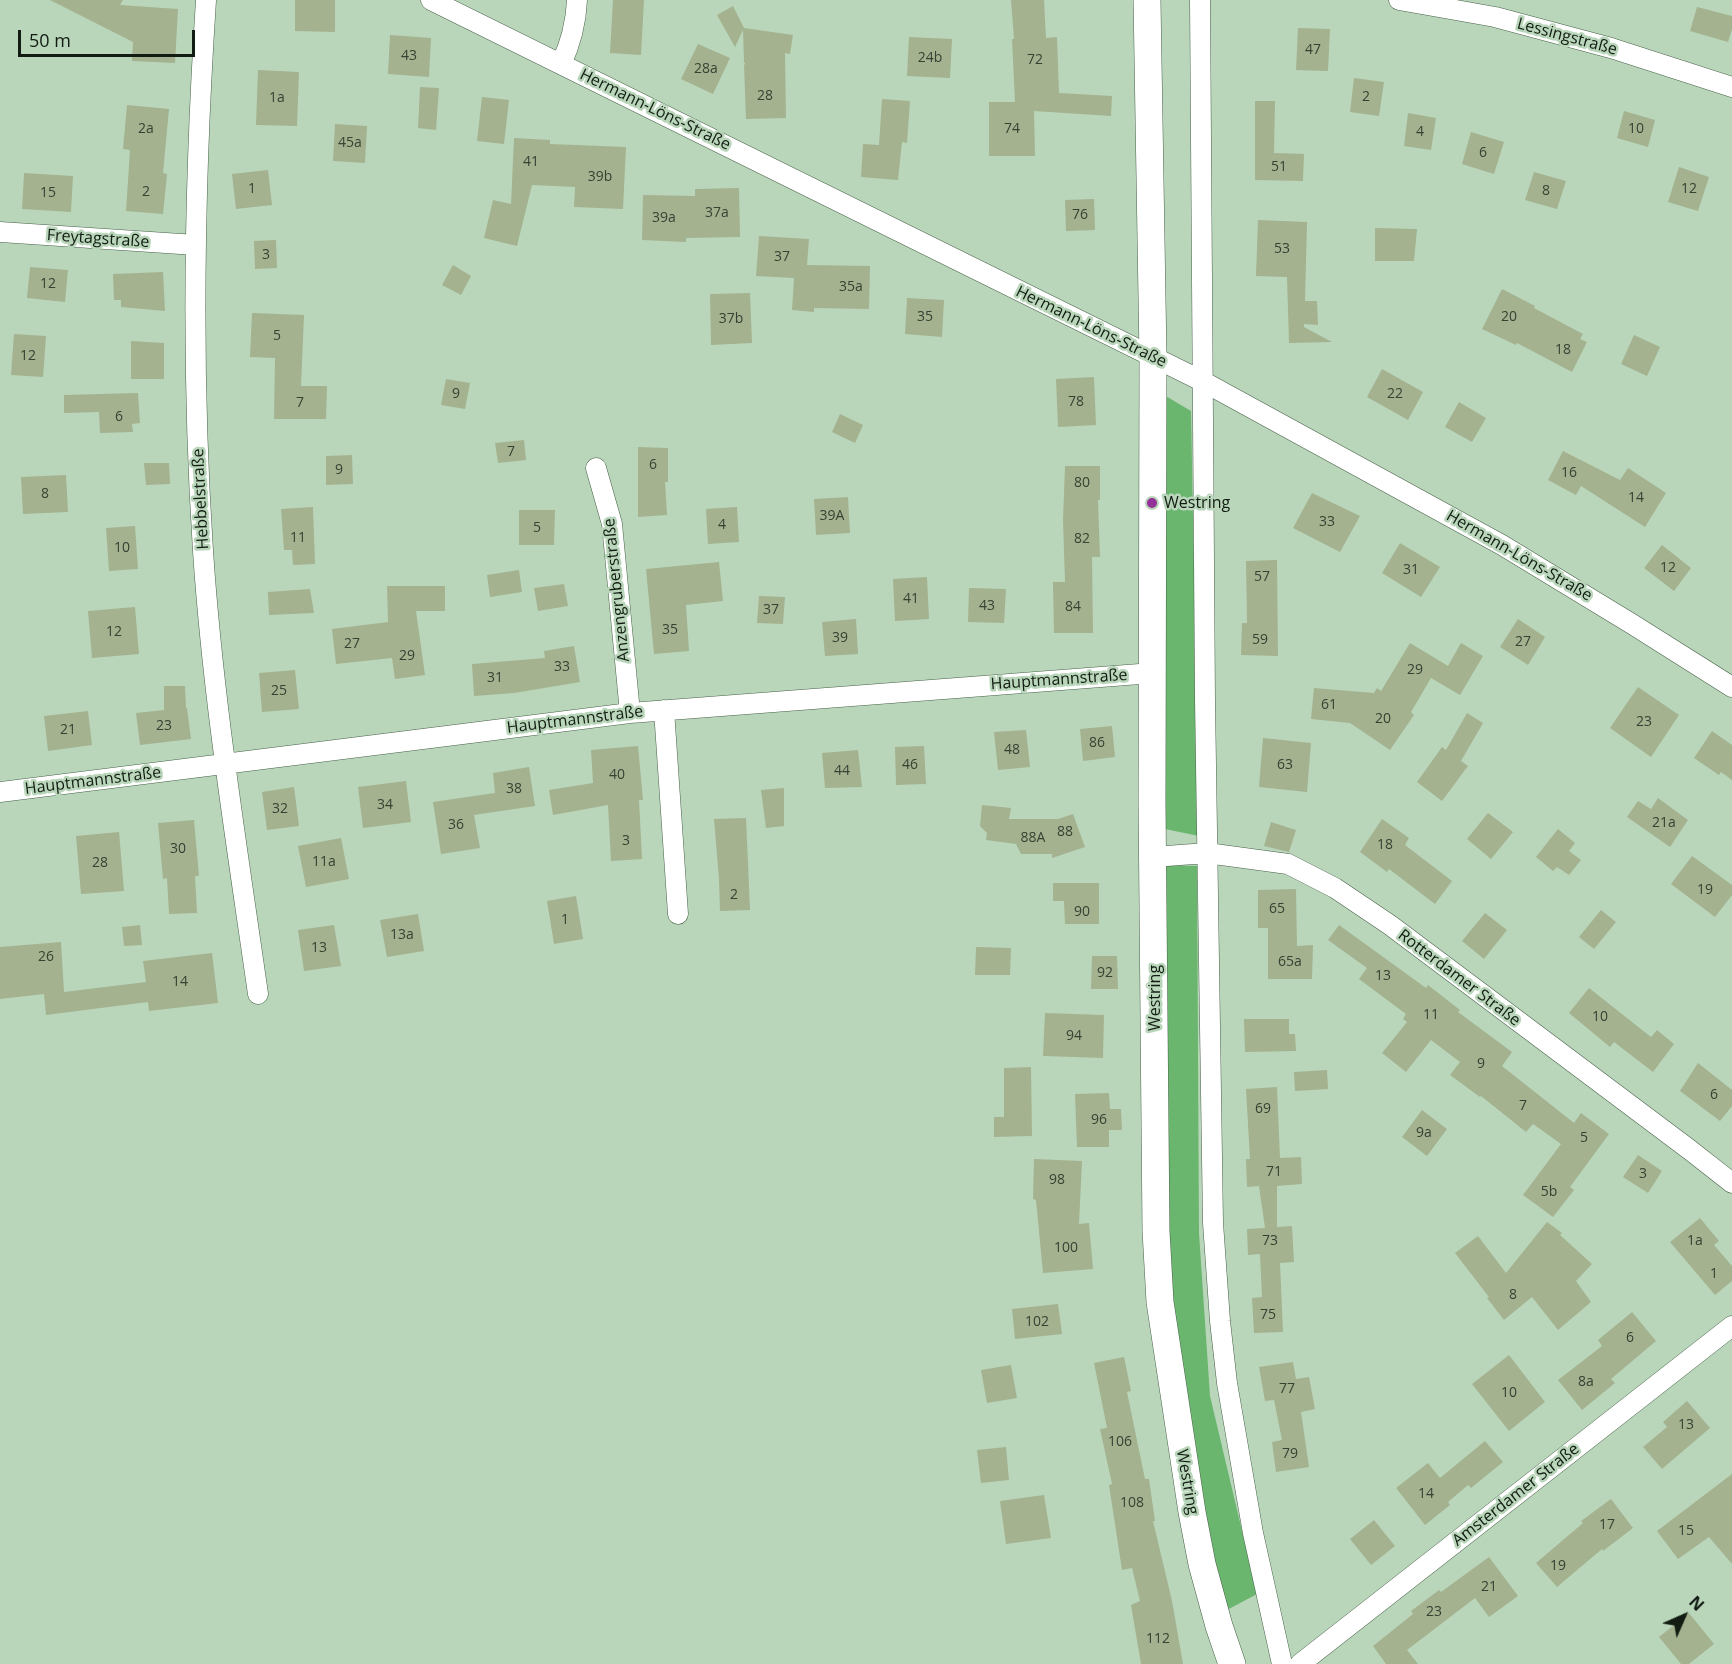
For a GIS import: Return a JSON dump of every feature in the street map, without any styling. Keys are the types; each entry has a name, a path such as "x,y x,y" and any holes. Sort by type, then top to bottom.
{"street":[{"name":"Hebbelstraße","path":"206,0 200,90 196,245 196,389 203,551 225,765 258,994"},
{"name":"Hermann-Löns-Straße","path":"431,0 1204,382 1502,545 1732,687"},
{"path":"561,64 570,46 576,19 577,0"},
{"name":"Westring","path":"1147,0 1153,357 1156,1231 1160,1302 1192,1512 1202,1564 1232,1664"},
{"path":"1200,0 1207,853 1213,1223 1227,1383 1252,1533 1282,1664"},
{"name":"Lessingstraße","path":"1399,0 1495,17 1611,48 1732,87"},
{"name":"Freytagstraße","path":"0,232 196,245"},
{"name":"Anzengruberstraße","path":"596,468 612,524 630,713"},
{"name":"Hauptmannstraße","path":"0,792 630,713 1153,674"},
{"path":"664,710 678,914"},
{"name":"Rotterdamer Straße","path":"1153,857 1207,853 1288,864 1335,888 1399,932 1732,1184"},
{"name":"Amsterdamer Straße","path":"1300,1664 1732,1326"}],"green space":[{"path":"1164,395 1191,411 1199,836 1165,829"},
{"path":"1166,865 1197,866 1199,1233 1210,1396 1257,1594 1227,1610 1175,1370 1166,1218"}],"building":[{"path":"50,0 123,0 120,5 178,9 175,63 132,61 133,42"},
{"path":"295,0 335,0 335,32 295,31"},
{"path":"613,0 644,0 641,55 610,53"},
{"path":"1011,0 1044,0 1046,38 1057,37 1059,93 1112,96 1111,116 1034,111 1035,156 989,156 989,102 1015,102"},
{"path":"733,6 744,28 793,35 790,54 785,53 786,118 746,119 744,64 746,65 743,30 735,47 717,15"},
{"path":"1697,7 1732,16 1732,29 1728,42 1690,31"},
{"path":"1298,28 1330,29 1328,71 1296,70"},
{"path":"390,35 431,38 429,77 388,74"},
{"path":"909,37 952,39 950,78 907,76"},
{"path":"698,44 730,58 713,94 681,79"},
{"path":"258,70 299,72 297,126 256,125"},
{"path":"1354,78 1384,82 1379,116 1350,112"},
{"path":"420,87 439,88 436,130 418,128"},
{"path":"482,97 509,100 504,144 477,141"},
{"path":"882,99 910,101 907,143 902,142 898,180 861,177 863,144 879,145"},
{"path":"1255,101 1275,101 1274,153 1304,154 1303,181 1255,180"},
{"path":"127,105 169,109 163,173 167,174 163,214 126,211 130,150 123,149"},
{"path":"1624,111 1655,120 1648,147 1617,138"},
{"path":"1408,113 1436,118 1431,150 1404,146"},
{"path":"335,124 367,126 365,163 333,161"},
{"path":"1471,132 1504,142 1494,174 1462,164"},
{"path":"514,138 550,140 550,144 626,147 623,209 574,207 575,187 532,185 517,246 484,238 493,200 511,204"},
{"path":"1679,167 1709,177 1698,211 1668,202"},
{"path":"268,170 272,205 236,209 232,174"},
{"path":"1534,172 1566,181 1557,209 1525,200"},
{"path":"24,173 73,176 71,212 22,209"},
{"path":"739,188 740,237 686,238 686,242 642,240 643,195 695,196 695,189"},
{"path":"1094,199 1095,230 1066,231 1065,200"},
{"path":"1258,220 1307,222 1305,301 1317,301 1318,325 1304,324 1304,327 1332,342 1289,343 1287,277 1256,276"},
{"path":"1375,228 1417,229 1414,261 1375,261"},
{"path":"759,236 809,239 807,265 870,266 869,309 814,308 814,312 792,310 794,278 756,276"},
{"path":"276,240 277,268 255,269 254,241"},
{"path":"453,265 471,276 461,295 442,285"},
{"path":"30,267 68,270 65,302 27,298"},
{"path":"163,272 165,311 121,307 121,300 114,300 113,274"},
{"path":"1502,289 1583,334 1580,339 1587,342 1572,372 1517,343 1516,345 1482,329"},
{"path":"750,293 752,343 711,345 710,294"},
{"path":"907,298 944,300 942,337 905,334"},
{"path":"252,313 304,315 301,386 327,386 326,419 274,419 275,358 250,357"},
{"path":"14,334 46,336 43,377 11,375"},
{"path":"1634,335 1660,347 1647,376 1621,364"},
{"path":"131,341 164,343 164,379 131,379"},
{"path":"1382,369 1423,392 1408,420 1367,397"},
{"path":"1094,377 1096,425 1058,427 1056,379"},
{"path":"446,379 470,383 465,409 441,405"},
{"path":"138,393 140,423 132,424 133,432 100,433 99,412 64,413 64,395"},
{"path":"1459,402 1486,418 1472,442 1445,427"},
{"path":"840,414 863,425 855,443 832,432"},
{"path":"524,440 526,460 498,463 495,443"},
{"path":"638,447 668,448 668,482 665,482 667,515 638,517"},
{"path":"1563,451 1620,480 1628,468 1666,493 1645,527 1581,486 1576,495 1548,480"},
{"path":"352,455 353,484 326,485 326,456"},
{"path":"144,463 169,463 170,484 146,485"},
{"path":"1065,466 1100,466 1100,500 1098,500 1100,557 1092,557 1093,633 1054,633 1053,582 1065,582 1063,520"},
{"path":"66,475 68,512 23,514 21,477"},
{"path":"1312,493 1360,516 1340,552 1293,528"},
{"path":"848,497 850,533 816,535 814,499"},
{"path":"313,507 315,564 293,565 292,550 284,550 281,509"},
{"path":"737,507 739,542 708,544 706,509"},
{"path":"519,510 555,510 554,545 519,545"},
{"path":"135,526 138,569 109,571 106,528"},
{"path":"1400,543 1440,567 1421,597 1382,573"},
{"path":"1662,545 1691,568 1674,591 1644,568"},
{"path":"1277,560 1278,656 1241,655 1242,623 1247,623 1246,561"},
{"path":"719,562 723,601 686,605 689,651 654,654 646,569"},
{"path":"519,570 522,592 490,597 487,575"},
{"path":"927,577 929,619 895,621 893,579"},
{"path":"564,584 568,606 538,611 534,588"},
{"path":"387,586 445,586 445,611 416,611 425,675 395,679 392,658 336,664 332,629 388,622"},
{"path":"969,588 1006,589 1004,623 968,622"},
{"path":"310,589 314,613 269,615 268,592"},
{"path":"759,596 785,597 783,624 757,623"},
{"path":"135,607 139,654 92,658 88,611"},
{"path":"856,619 858,654 825,656 822,622"},
{"path":"1518,619 1545,637 1528,665 1500,647"},
{"path":"1410,643 1448,666 1461,643 1483,656 1460,695 1431,678 1411,712 1414,715 1390,750 1350,723 1311,719 1314,688 1374,693 1377,688 1381,691"},
{"path":"574,646 580,682 514,693 474,696 472,664 545,658 544,651"},
{"path":"295,670 299,709 262,712 259,673"},
{"path":"164,686 185,686 191,739 140,745 136,713 164,710"},
{"path":"1638,687 1679,715 1651,757 1610,728"},
{"path":"88,711 92,745 48,751 44,716"},
{"path":"1467,713 1483,723 1461,761 1468,766 1442,801 1417,782 1442,747 1446,750"},
{"path":"1112,726 1115,757 1083,761 1080,729"},
{"path":"1026,730 1030,767 998,770 994,732"},
{"path":"1712,731 1732,745 1732,780 1721,772 1719,775 1694,758"},
{"path":"1263,738 1311,743 1307,792 1259,787"},
{"path":"638,746 643,800 639,800 642,859 611,861 608,805 553,815 549,790 593,783 591,750"},
{"path":"924,746 926,784 896,785 895,747"},
{"path":"858,750 862,787 825,788 822,753"},
{"path":"529,767 535,806 474,815 480,848 441,854 433,802 495,793 493,773"},
{"path":"406,781 411,822 363,828 358,787"},
{"path":"294,787 299,826 267,830 262,792"},
{"path":"784,788 784,826 766,828 761,790"},
{"path":"1658,798 1688,820 1670,847 1627,817 1638,801 1651,809"},
{"path":"982,805 1011,808 1009,819 1058,819 1073,814 1085,847 1052,858 1052,854 1021,854 1016,844 986,840 987,833 980,826"},
{"path":"1488,813 1513,832 1491,859 1467,839"},
{"path":"746,818 750,910 720,911 714,819"},
{"path":"1382,819 1409,838 1405,845 1452,881 1435,904 1389,869 1387,872 1360,852"},
{"path":"194,820 199,876 195,876 197,913 169,914 167,878 163,879 158,823"},
{"path":"1271,822 1296,830 1289,852 1264,846"},
{"path":"1558,829 1575,843 1569,851 1581,860 1569,875 1557,867 1553,871 1536,857"},
{"path":"119,832 124,891 81,894 76,836"},
{"path":"341,838 349,879 306,887 298,846"},
{"path":"1692,856 1732,885 1732,895 1715,917 1671,884"},
{"path":"1053,883 1099,883 1099,924 1065,924 1064,901 1053,901"},
{"path":"1296,889 1297,946 1313,945 1312,979 1268,979 1268,928 1258,928 1258,890"},
{"path":"576,896 583,939 554,944 547,901"},
{"path":"1601,910 1616,922 1594,949 1579,937"},
{"path":"1485,913 1507,930 1484,959 1462,941"},
{"path":"418,914 424,951 387,957 380,920"},
{"path":"140,925 142,945 124,946 122,927"},
{"path":"334,925 341,966 304,971 298,930"},
{"path":"1339,925 1426,988 1428,985 1460,1010 1458,1012 1512,1052 1502,1066 1574,1123 1581,1113 1609,1134 1570,1187 1574,1190 1553,1217 1523,1195 1561,1144 1533,1124 1526,1132 1481,1096 1450,1075 1460,1062 1431,1040 1406,1072 1382,1053 1407,1022 1403,1019 1406,1014 1359,979 1367,968 1328,940"},
{"path":"61,942 64,992 146,982 143,961 212,953 218,1003 149,1011 148,1002 46,1015 44,994 0,999 0,947"},
{"path":"976,947 1011,948 1010,975 975,975"},
{"path":"1092,956 1117,956 1118,989 1091,989"},
{"path":"1589,988 1651,1037 1657,1030 1674,1044 1653,1072 1614,1042 1610,1047 1569,1013"},
{"path":"1045,1013 1104,1015 1103,1058 1043,1056"},
{"path":"1244,1019 1289,1019 1289,1034 1295,1034 1296,1051 1245,1052"},
{"path":"1698,1063 1732,1090 1732,1106 1720,1121 1680,1091"},
{"path":"1031,1067 1032,1136 994,1137 994,1117 1004,1117 1004,1068"},
{"path":"1327,1070 1328,1089 1295,1091 1294,1072"},
{"path":"1277,1087 1280,1158 1301,1157 1302,1184 1277,1186 1277,1227 1292,1226 1294,1262 1280,1263 1283,1332 1254,1333 1252,1298 1262,1297 1260,1254 1248,1255 1247,1229 1265,1228 1259,1186 1247,1187 1246,1159 1250,1159 1246,1089"},
{"path":"1109,1093 1110,1109 1121,1109 1122,1130 1109,1130 1109,1147 1077,1147 1075,1094"},
{"path":"1422,1110 1447,1129 1427,1156 1402,1137"},
{"path":"1638,1155 1662,1171 1648,1193 1623,1177"},
{"path":"1034,1159 1082,1161 1079,1224 1089,1223 1093,1269 1043,1273 1036,1200 1033,1199"},
{"path":"1700,1218 1719,1241 1714,1245 1732,1266 1732,1281 1715,1295 1670,1242"},
{"path":"1547,1222 1562,1233 1560,1235 1592,1264 1576,1281 1591,1302 1558,1330 1532,1297 1504,1320 1455,1253 1478,1236 1506,1273"},
{"path":"1058,1304 1062,1334 1015,1339 1012,1309"},
{"path":"1632,1312 1656,1341 1611,1379 1615,1383 1582,1410 1558,1380 1602,1346 1598,1340"},
{"path":"1509,1355 1545,1402 1509,1431 1472,1384"},
{"path":"1124,1357 1131,1391 1127,1392 1145,1479 1149,1479 1155,1521 1153,1521 1172,1601 1183,1664 1141,1664 1131,1605 1140,1601 1132,1568 1122,1570 1109,1485 1112,1484 1100,1429 1107,1428 1094,1363"},
{"path":"1293,1362 1296,1379 1309,1377 1315,1409 1301,1412 1309,1467 1276,1472 1272,1442 1282,1440 1274,1400 1265,1401 1259,1367"},
{"path":"1011,1365 1017,1398 987,1403 981,1370"},
{"path":"1687,1401 1710,1428 1662,1469 1643,1447 1667,1427 1663,1422"},
{"path":"1485,1441 1503,1462 1471,1488 1468,1485 1448,1502 1450,1505 1425,1525 1396,1488 1428,1463 1440,1478"},
{"path":"1006,1447 1009,1480 981,1483 977,1450"},
{"path":"1732,1474 1732,1564 1709,1537 1678,1559 1657,1531"},
{"path":"1044,1495 1051,1538 1006,1544 1000,1501"},
{"path":"1611,1499 1633,1528 1603,1551 1602,1549 1557,1587 1536,1563 1583,1523 1581,1521"},
{"path":"1374,1520 1395,1546 1371,1565 1350,1539"},
{"path":"1489,1557 1518,1596 1489,1617 1475,1598 1407,1650 1418,1664 1386,1664 1373,1646 1413,1614 1411,1611"},
{"path":"1689,1613 1714,1644 1689,1664 1681,1664 1659,1637"}],"place":[{"name":"Westring","path":"1152,503"}]}
